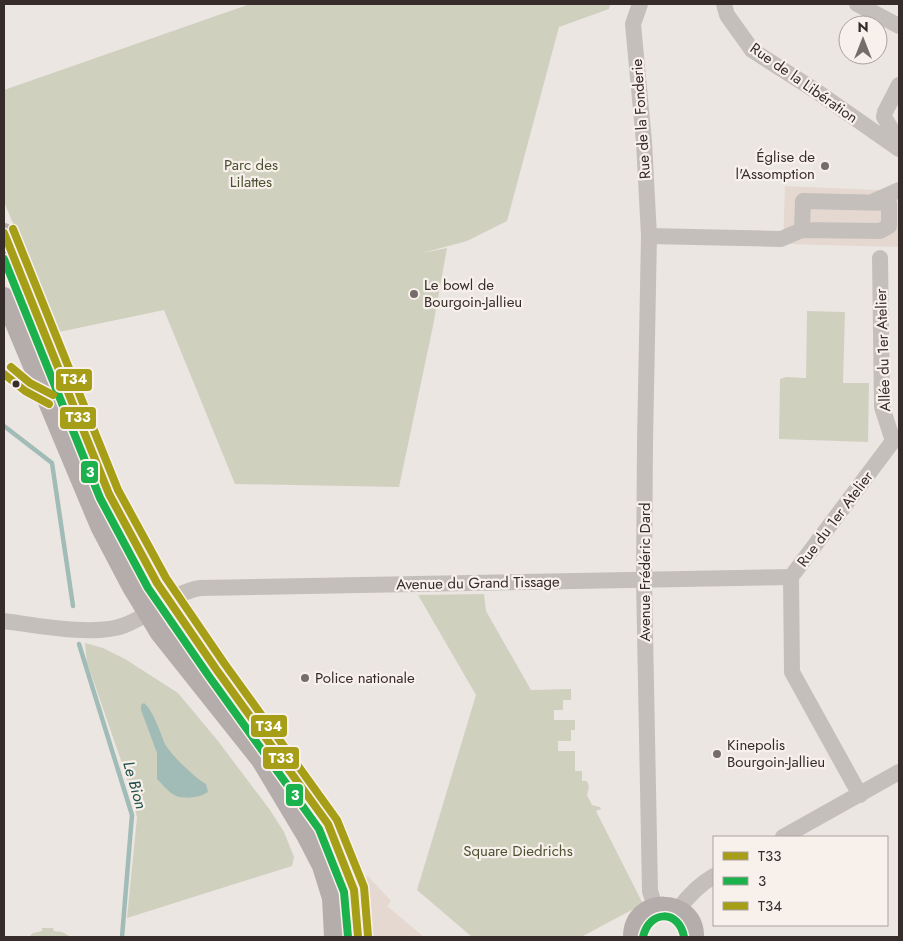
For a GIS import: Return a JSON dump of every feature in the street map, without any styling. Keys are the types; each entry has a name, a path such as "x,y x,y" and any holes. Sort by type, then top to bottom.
{"main road":[{"path":"4,233 109,494 157,583 328,824 354,890 358,937"},
{"path":"4,297 100,526 132,587 160,633 261,760 306,835 322,866 332,898 334,937"},
{"path":"631,936 638,919 643,914 655,907 663,906 678,910 686,916 691,924 694,937"}],"street":[{"name":"Rue de la Fonderie","path":"640,4 633,24 644,142 649,236"},
{"name":"Rue de la Libération","path":"724,4 727,15 752,50 816,91 899,149"},
{"path":"857,4 899,26"},
{"path":"899,85 884,117 899,142"},
{"path":"861,123 884,117"},
{"path":"871,202 899,190"},
{"path":"649,236 781,239 802,230 880,231 889,226 889,203 803,201 802,230"},
{"name":"Avenue Frédéric Dard","path":"649,236 644,580 650,891 655,907"},
{"name":"Allée du 1er Atelier","path":"880,258 882,407 893,441"},
{"name":"Rue du 1er Atelier","path":"860,794 792,672 791,577 893,441"},
{"name":"Avenue du Grand Tissage","path":"4,621 53,627 108,630 125,625 190,590 200,588 791,577"},
{"path":"785,836 899,772"},
{"path":"678,910 690,895 706,880 713,876"}],"green space":[{"name":"Parc des Lilattes","path":"250,4 610,4 609,9 559,27 507,221 467,241 422,253 447,248 433,326 399,487 235,484 164,310 59,332 4,202 4,90"},
{"path":"807,311 845,312 843,383 869,383 868,442 779,439 780,379 786,377 806,378"},
{"name":"Square Diedrichs","path":"484,594 486,611 531,690 571,689 571,700 563,700 563,710 554,710 554,720 575,720 575,730 571,730 571,741 558,741 558,751 575,751 575,771 582,771 582,781 587,781 589,787 587,795 592,805 600,807 601,809 596,811 643,904 581,937 472,937 417,890 476,695 418,595"},
{"path":"85,643 103,648 125,659 178,693 218,741 270,810 284,832 294,857 292,866 127,918 137,817 126,775 87,662"},
{"path":"42,928 53,928 54,931 62,932 71,937 29,937 33,933 42,931"}],"shaded area":[{"path":"785,186 899,191 898,247 783,244"},
{"path":"367,875 391,901 387,906 424,937 371,937 366,883"}],"water":[{"path":"144,703 153,716 168,749 190,772 206,784 208,792 197,797 176,796 157,779 157,753 141,710 141,705"}],"waterway":[{"name":"Le Bion","path":"4,426 52,463 73,606"},
{"name":"Le Bion","path":"79,644 132,815 122,937"}],"transit line":[{"name":"T34","path":"13,229 118,490 166,578 224,663 337,820 364,887 368,936"},
{"name":"T33","path":"4,233 109,494 157,583 216,669 328,824 354,890 358,937"},
{"name":"3","path":"4,259 100,498 148,588 319,829 344,892 348,937"},
{"name":"T34","path":"11,367 30,383 53,395"},
{"name":"T33","path":"4,374 25,391 49,404"},
{"name":"3","path":"643,937 646,928 651,922 664,916 676,921 684,937"}],"place":[{"name":"Église de l'Assomption","path":"825,166"},
{"name":"Le bowl de Bourgoin-Jallieu","path":"414,294"},
{"name":"Police nationale","path":"305,678"},
{"name":"Kinepolis Bourgoin-Jallieu","path":"717,754"}]}
